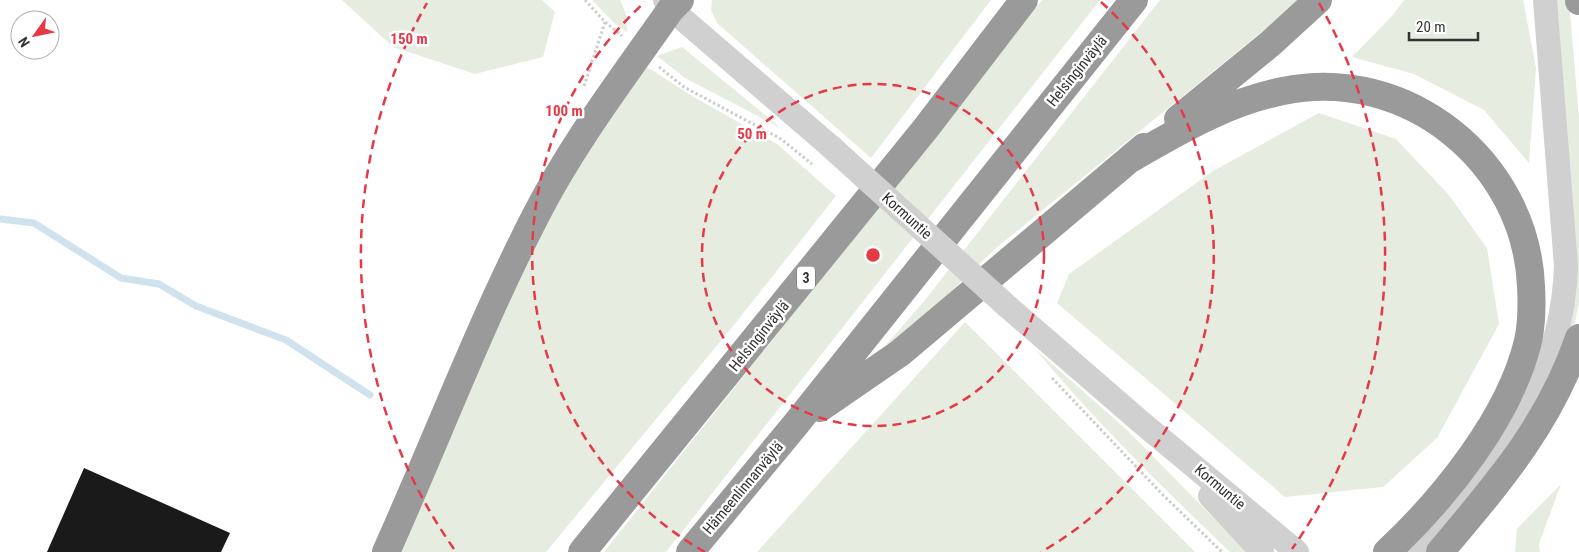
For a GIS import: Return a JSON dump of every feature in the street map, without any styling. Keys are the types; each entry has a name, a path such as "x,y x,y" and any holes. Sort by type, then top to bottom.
{"highway":[{"name":"Helsinginväylä","path":"582,552 896,166 1024,0"},
{"name":"Helsinginväylä","path":"796,424 1134,0"},
{"path":"796,424 900,353 1271,42 1318,0"},
{"path":"386,552 495,298 536,215 567,162 640,52 667,2"},
{"path":"1130,159 1202,118 1244,101 1285,90 1331,88 1379,94 1429,115 1469,146 1500,184 1520,224 1530,266 1532,306 1528,340 1515,380 1487,435 1464,466 1387,552"},
{"path":"1440,552 1517,459 1556,394 1579,338"},
{"name":"Hämeenlinnanväylä","path":"690,552 796,424"}],"street":[{"path":"1413,552 1479,477 1520,420 1556,339 1565,300 1566,266 1545,0"},
{"name":"Kormuntie","path":"667,2 1008,307 1142,423 1296,552"},
{"name":"Kormuntie","path":"1142,423 1262,552"}],"path":[{"path":"585,0 605,22 684,86 781,139 814,166"},
{"path":"1050,376 1163,495 1222,552"}],"shaded area":[{"path":"342,0 542,0 555,12 543,57 475,74 393,47"},
{"path":"592,0 620,0 626,14 627,32 613,22"},
{"path":"712,0 991,0 871,158 717,23 711,10"},
{"path":"1042,0 1100,0 666,552 604,552"},
{"path":"1160,0 1301,0 996,248 892,348 887,344 925,300"},
{"path":"1404,0 1523,0 1536,68 1529,163 1484,110 1414,74 1352,57 1393,15"},
{"path":"1550,0 1569,0 1579,118 1579,302 1575,323 1563,338"},
{"path":"682,47 781,128 685,78 657,56"},
{"path":"647,67 692,96 777,144 836,196 734,325 546,552 397,552 541,224 591,140"},
{"path":"1319,113 1396,139 1448,194 1487,248 1499,324 1437,438 1383,487 1285,497 1057,303 1069,274 1213,171"},
{"path":"965,322 1195,552 757,552"},
{"path":"1035,349 1128,431 1247,552 1230,552 1179,503 1081,402"},
{"path":"1561,484 1539,544 1540,552 1515,552 1517,529"}],"building":[{"path":"84,468 230,533 221,552 47,552"}],"waterway":[{"path":"0,219 34,223 121,278 159,284 196,306 286,340 370,395"}]}
